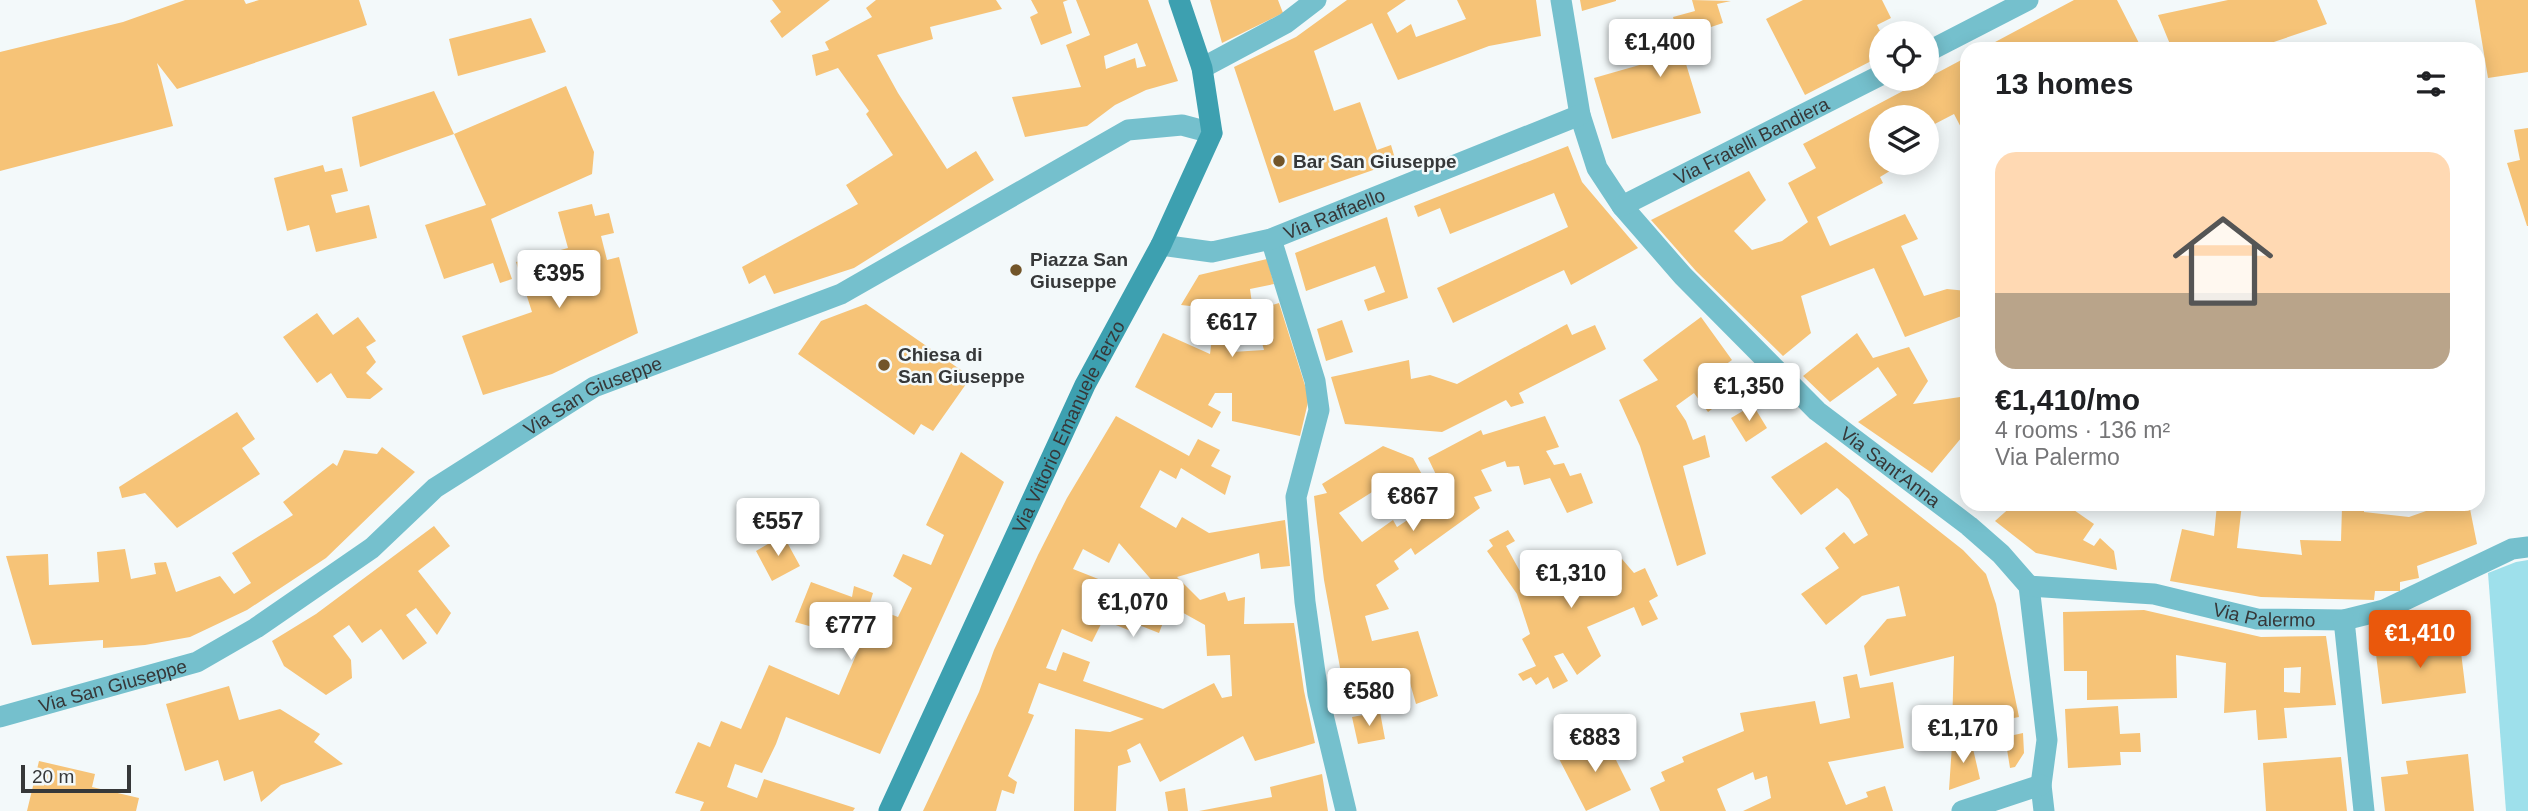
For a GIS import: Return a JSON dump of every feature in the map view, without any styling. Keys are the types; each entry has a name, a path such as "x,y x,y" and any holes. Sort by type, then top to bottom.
{"street":[{"path":"1179,0 1202,68 1212,133"},
{"path":"1202,68 1286,23 1316,0"},
{"name":"Via Sant'Anna","path":"1561,0 1580,115 1597,168 1622,206 1684,276 1817,411 1969,526 2001,554 2029,586"},
{"path":"1939,45 2028,0"},
{"name":"Via Fratelli Bandiera","path":"1622,206 1869,81"},
{"name":"Via Raffaello","path":"1161,245 1212,252 1271,239 1580,115"},
{"name":"Via San Giuseppe","path":"0,717 197,662 256,628 372,548 435,488 594,387 841,294 1128,130 1182,125 1212,133"},
{"name":"Via Vittorio Emanuele Terzo","path":"889,811 1085,385 1161,245 1212,133"},
{"path":"1271,239 1315,381 1319,410 1296,497 1305,602 1318,694 1346,811"},
{"name":"Via Palermo","path":"2029,586 2154,594 2257,619 2344,620 2384,610 2512,549 2528,547"},
{"path":"2029,586 2047,740 2041,785 2044,811"},
{"path":"2344,620 2364,811"},
{"path":"1962,811 2041,785"}],"shaded area":[{"path":"2528,560 2528,811 2506,811 2488,573"}],"building":[{"path":"185,0 244,0 246,4 259,0 359,0 367,25 177,89 157,63 173,126 0,171 0,52 123,22"},
{"path":"772,0 830,0 782,38 770,21 781,12"},
{"path":"876,0 996,0 1002,9 930,27 933,39 877,55 947,169 976,151 994,180 854,268 774,294 765,275 749,284 742,267 858,204 846,185 893,155 866,114 869,111 838,68 816,76 812,55 829,50 825,42 872,17 866,8"},
{"path":"1031,0 1068,0 1063,2 1072,33 1041,45 1030,17 1038,13"},
{"path":"1076,0 1148,0 1178,81 1146,90 1115,105 1087,126 1025,137 1012,97 1081,87 1066,45 1090,35","holes":["1137,43 1146,66 1137,68 1135,58 1106,69 1104,56"]},
{"path":"1210,0 1278,0 1283,13 1222,43"},
{"path":"1347,0 1406,0 1387,13 1397,33 1411,24 1416,37 1466,19 1457,0 1536,0 1541,36 1489,46 1398,80 1372,23 1314,51 1334,111 1360,102 1377,150 1391,145 1396,162 1279,203 1234,67 1296,37"},
{"path":"1580,0 1616,0 1616,1 1582,11"},
{"path":"1692,0 1731,1 1717,4 1723,23 1702,30 1710,57 1686,64 1701,113 1612,139 1594,78 1657,60 1654,50 1680,42 1673,17 1695,11"},
{"path":"1803,0 1882,0 1891,18 1885,21 1869,21 1869,62 1805,95 1766,19"},
{"path":"2074,0 2117,0 2138,42 1995,42"},
{"path":"2228,0 2317,0 2327,24 2274,42 2169,42 2158,15"},
{"path":"2475,0 2528,0 2528,72 2488,78 2485,42 2482,42"},
{"path":"531,18 546,52 458,76 449,39"},
{"path":"1960,61 1960,126 1954,114 1939,122 1939,105 1877,105 1903,91 1939,91 1939,72"},
{"path":"566,86 594,152 592,174 491,219 512,279 500,283 493,263 444,279 425,225 486,205 454,134"},
{"path":"434,91 454,134 360,167 352,117"},
{"path":"1869,109 1869,175 1883,175 1880,177 1883,183 1817,217 1830,246 1905,214 1918,239 1901,246 1924,296 1947,289 1960,290 1960,317 1905,337 1874,268 1801,296 1811,333 1783,356 1696,271 1651,220 1749,171 1766,200 1734,231 1752,250 1782,241 1808,222 1788,183 1816,168 1803,144"},
{"path":"2528,128 2527,226 2507,163 2520,160 2514,130"},
{"path":"1568,146 1582,182 1638,248 1571,285 1564,270 1453,323 1437,288 1568,227 1554,193 1450,234 1440,208 1418,217 1414,206"},
{"path":"323,165 325,172 342,168 348,191 331,195 336,213 369,205 377,238 316,252 309,225 287,231 274,178"},
{"path":"592,204 595,216 609,213 614,233 601,236 607,260 619,257 638,333 552,374 483,395 462,336 532,312 516,262 568,248 558,212"},
{"path":"1387,217 1408,298 1368,311 1364,300 1385,292 1375,266 1306,291 1295,253"},
{"path":"1267,259 1274,284 1250,289 1253,311 1279,303 1309,398 1300,436 1232,421 1232,393 1215,393 1208,405 1221,412 1212,428 1135,387 1163,333 1210,354 1212,338 1204,336 1208,308 1181,305 1199,275","holes":["1239,309 1253,311 1264,350 1232,352"]},
{"name":"Chiesa di San Giuseppe","path":"866,304 971,377 933,431 921,424 914,435 798,354 821,321"},
{"path":"317,313 333,335 358,317 376,341 366,347 376,362 366,373 383,389 370,399 347,398 331,373 317,383 283,337"},
{"path":"1701,317 1732,360 1714,373 1731,395 1708,412 1694,393 1676,406 1686,421 1693,440 1705,435 1710,457 1683,466 1706,554 1677,566 1640,446 1619,400 1658,380 1643,360"},
{"path":"1342,320 1353,352 1326,361 1317,329"},
{"path":"1567,324 1572,335 1595,325 1606,349 1519,393 1524,403 1511,407 1506,400 1442,432 1345,424 1331,377 1409,360 1411,379 1430,375 1457,384"},
{"path":"1857,333 1873,358 1909,347 1928,381 1913,404 1960,397 1960,439 1932,473 1858,422 1897,395 1878,367 1830,402 1803,376"},
{"path":"1753,405 1767,428 1746,442 1731,418"},
{"path":"237,412 255,439 242,448 260,474 177,528 145,493 122,498 119,487"},
{"path":"1116,416 1189,456 1198,439 1220,450 1211,466 1231,476 1225,495 1181,468 1176,479 1160,470 1140,507 1176,528 1182,517 1209,533 1285,520 1290,566 1261,569 1259,553 1177,577 1200,600 1225,592 1228,601 1245,597 1244,624 1294,623 1315,743 1255,761 1243,736 1160,782 1140,743 1127,750 1131,762 1118,766 1116,811 1074,811 1075,729 1110,732 1144,719 1039,683 1028,713 1034,715 1008,776 1017,782 1014,794 1002,790 996,811 923,811 979,692 994,650 1067,498","holes":["1119,543 1178,610 1205,625 1207,656 1230,655 1232,696 1222,698 1214,683 1163,709 1083,681 1090,662 1063,652 1056,671 1046,668 1062,629 1092,642 1103,620 1131,631 1134,623 1159,633 1169,607 1073,569 1083,549 1109,563"]},
{"path":"1545,416 1559,447 1546,451 1554,465 1564,463 1570,476 1581,473 1593,503 1567,513 1550,478 1524,485 1519,466 1507,467 1505,461 1481,470 1492,491 1474,497 1480,508 1415,555 1411,548 1394,561 1399,569 1376,585 1389,609 1365,616 1372,641 1418,631 1438,696 1416,704 1406,669 1343,684 1324,580 1314,496 1327,493 1322,484 1383,446 1413,458 1431,491 1441,485 1428,458 1481,430 1483,435","holes":["1399,475 1418,513 1397,527 1393,520 1362,542 1339,513"]},
{"path":"1826,442 1963,550 1986,574 1996,604 2019,717 1952,730 1954,656 1870,676 1864,646 1887,619 1906,616 1899,586 1862,596 1826,625 1801,594 1839,568 1825,548 1844,532 1854,544 1868,535 1849,499 1837,488 1801,515 1771,477"},
{"path":"382,447 415,472 326,558 247,610 190,637 145,645 103,648 103,640 32,645 6,556 48,554 49,585 99,582 97,552 125,549 131,579 156,574 154,563 166,562 176,592 220,576 234,594 251,583 232,553 293,515 283,502 333,463 337,466 344,450 377,454"},
{"path":"961,452 1004,482 880,754 786,717 762,773 735,764 727,787 757,798 764,779 855,808 853,811 700,811 704,802 675,793 698,742 710,747 721,721 741,729 769,665 839,695 862,641 795,622 811,582 852,597 854,586 873,593 869,606 898,617 912,588 893,576 903,554 931,565 944,535 926,525"},
{"path":"2006,511 2075,511 2094,524 2083,540 2094,546 2100,538 2114,551 2117,570 2036,553 1995,521"},
{"path":"2216,511 2241,511 2237,548 2302,555 2300,540 2341,541 2342,511 2409,517 2426,511 2470,511 2477,544 2417,566 2419,578 2400,582 2400,591 2375,591 2374,600 2261,597 2170,581 2182,529 2214,536"},
{"path":"434,526 450,546 418,571 451,613 437,635 416,608 406,615 427,643 403,660 381,629 362,643 349,625 333,636 351,660 352,678 326,695 284,666 272,641 316,614"},
{"path":"1508,530 1515,541 1506,546 1528,586 1559,569 1567,586 1622,559 1634,573 1645,568 1658,596 1649,601 1658,619 1642,626 1634,607 1587,627 1601,656 1577,675 1563,653 1554,656 1568,681 1553,689 1548,677 1536,685 1531,677 1523,681 1518,674 1536,666 1522,639 1530,634 1517,594 1487,551 1493,546 1489,540"},
{"path":"783,535 800,566 772,581 756,551"},
{"path":"2144,610 2261,637 2326,636 2336,705 2284,708 2287,738 2258,740 2256,710 2224,713 2226,663 2176,655 2177,698 2087,700 2087,671 2064,671 2063,612","holes":["2301,667 2300,693 2284,692 2284,668"]},
{"path":"2459,636 2466,693 2382,704 2375,646"},
{"path":"1857,674 1860,688 1893,682 1904,748 1828,762 1846,805 1868,797 1866,792 1885,786 1893,811 1743,811 1771,798 1767,776 1755,780 1753,772 1717,789 1726,811 1660,811 1650,788 1665,781 1661,772 1684,762 1682,757 1744,731 1740,713 1815,701 1820,724 1850,718 1843,677"},
{"path":"229,686 239,720 280,709 320,734 314,742 343,764 281,785 261,802 253,771 224,781 218,760 185,771 166,704"},
{"path":"2118,706 2120,734 2140,733 2141,752 2120,752 2121,765 2068,768 2065,709"},
{"path":"1380,712 1385,739 1358,744 1352,717"},
{"path":"2023,733 2024,753 2015,767 2010,768 2005,737"},
{"path":"1605,738 1631,790 1586,811 1556,753 1563,749 1568,757"},
{"path":"1971,740 1980,779 1949,790 1952,745"},
{"path":"2468,754 2474,811 2385,811 2381,777 2408,774 2406,761"},
{"path":"2341,757 2347,811 2266,811 2263,763"},
{"path":"39,761 95,774 92,787 139,798 136,811 27,811"},
{"path":"1322,774 1328,811 1199,811 1272,797 1270,787"},
{"path":"1185,788 1188,811 1168,811 1165,792"}],"place":[{"name":"Bar San Giuseppe","path":"1279,161"},
{"name":"Piazza San Giuseppe","path":"1016,270"},
{"name":"Chiesa di San Giuseppe","path":"884,365"}]}
